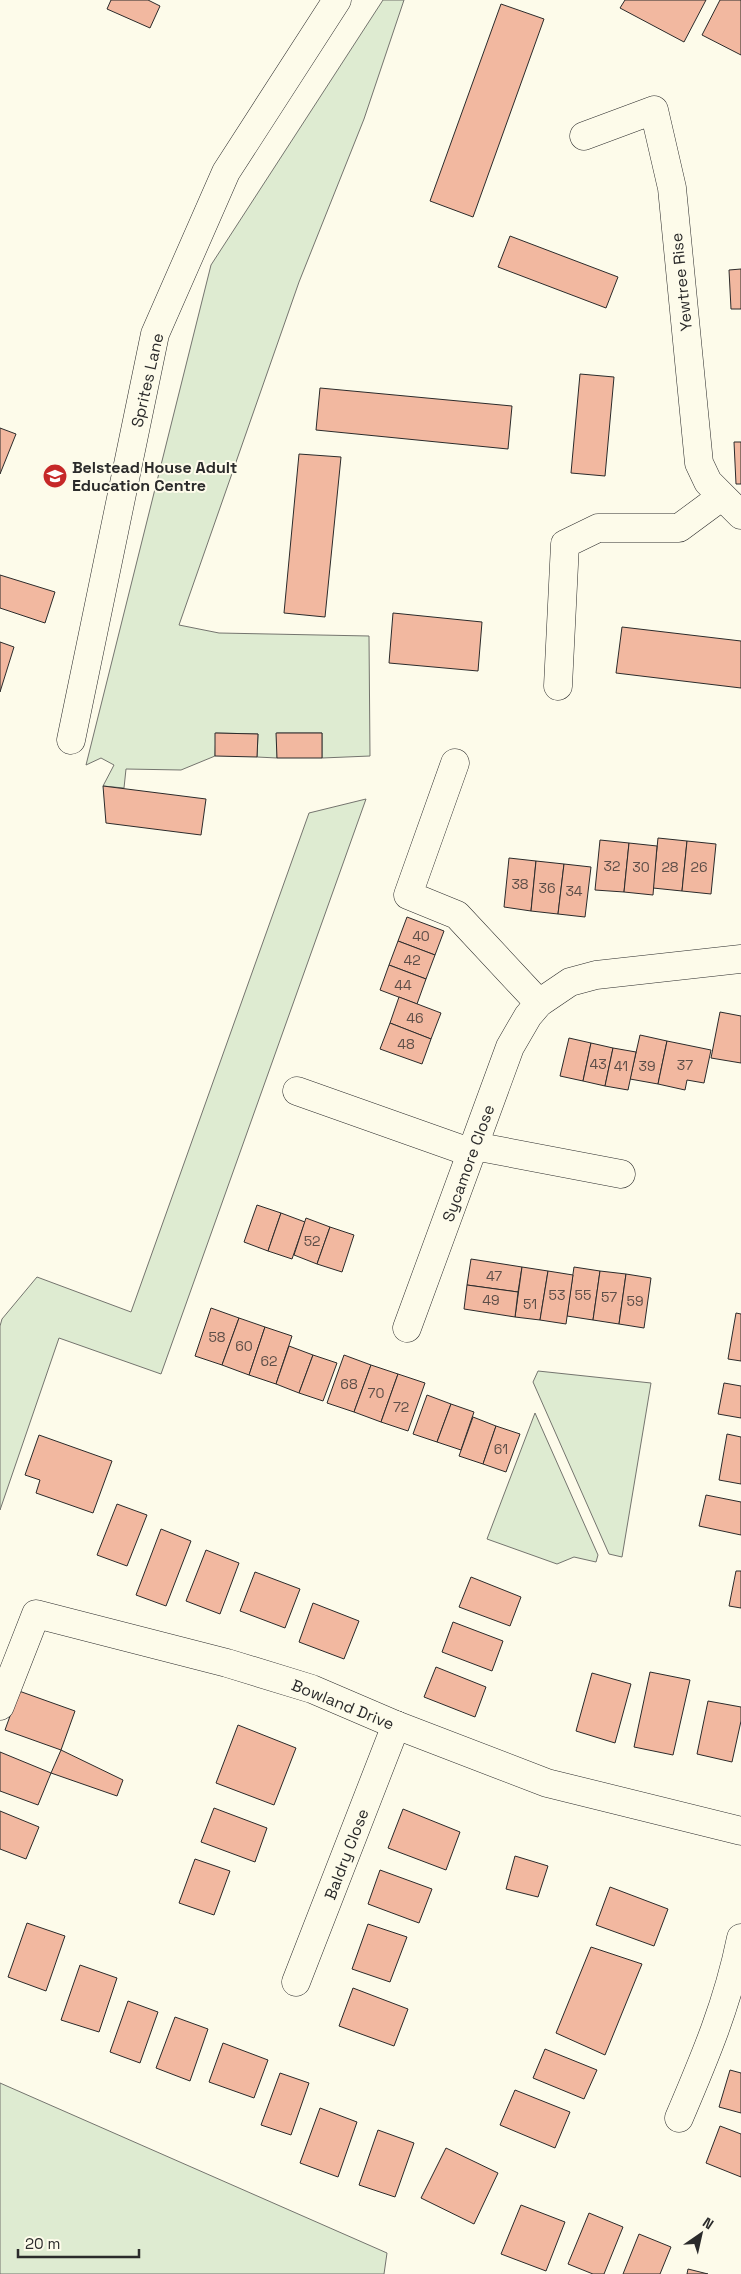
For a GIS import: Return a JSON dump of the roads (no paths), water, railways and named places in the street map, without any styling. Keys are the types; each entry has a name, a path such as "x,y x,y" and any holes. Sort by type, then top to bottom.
{"street":[{"name":"Sprites Lane","path":"70,740 155,334 226,172 337,0"},
{"name":"Yewtree Rise","path":"584,136 654,110 672,188 699,463 708,482 720,497 741,515"},
{"path":"558,686 565,544 598,528 679,528 720,497"},
{"path":"455,763 408,896 457,915 539,1003"},
{"name":"Sycamore Close","path":"407,1328 510,1047 528,1016 539,1003 570,982 596,975 741,959"},
{"path":"297,1091 473,1149 621,1174"},
{"name":"Bowland Drive","path":"0,1706 36,1614 227,1663 312,1689 396,1725 547,1783 741,1831"},
{"name":"Baldry Close","path":"296,1982 396,1725"},
{"path":"679,2118 716,2030 734,1974 741,1938"}],"place":[{"name":"Belstead House Adult Education Centre","path":"55,476"}]}
